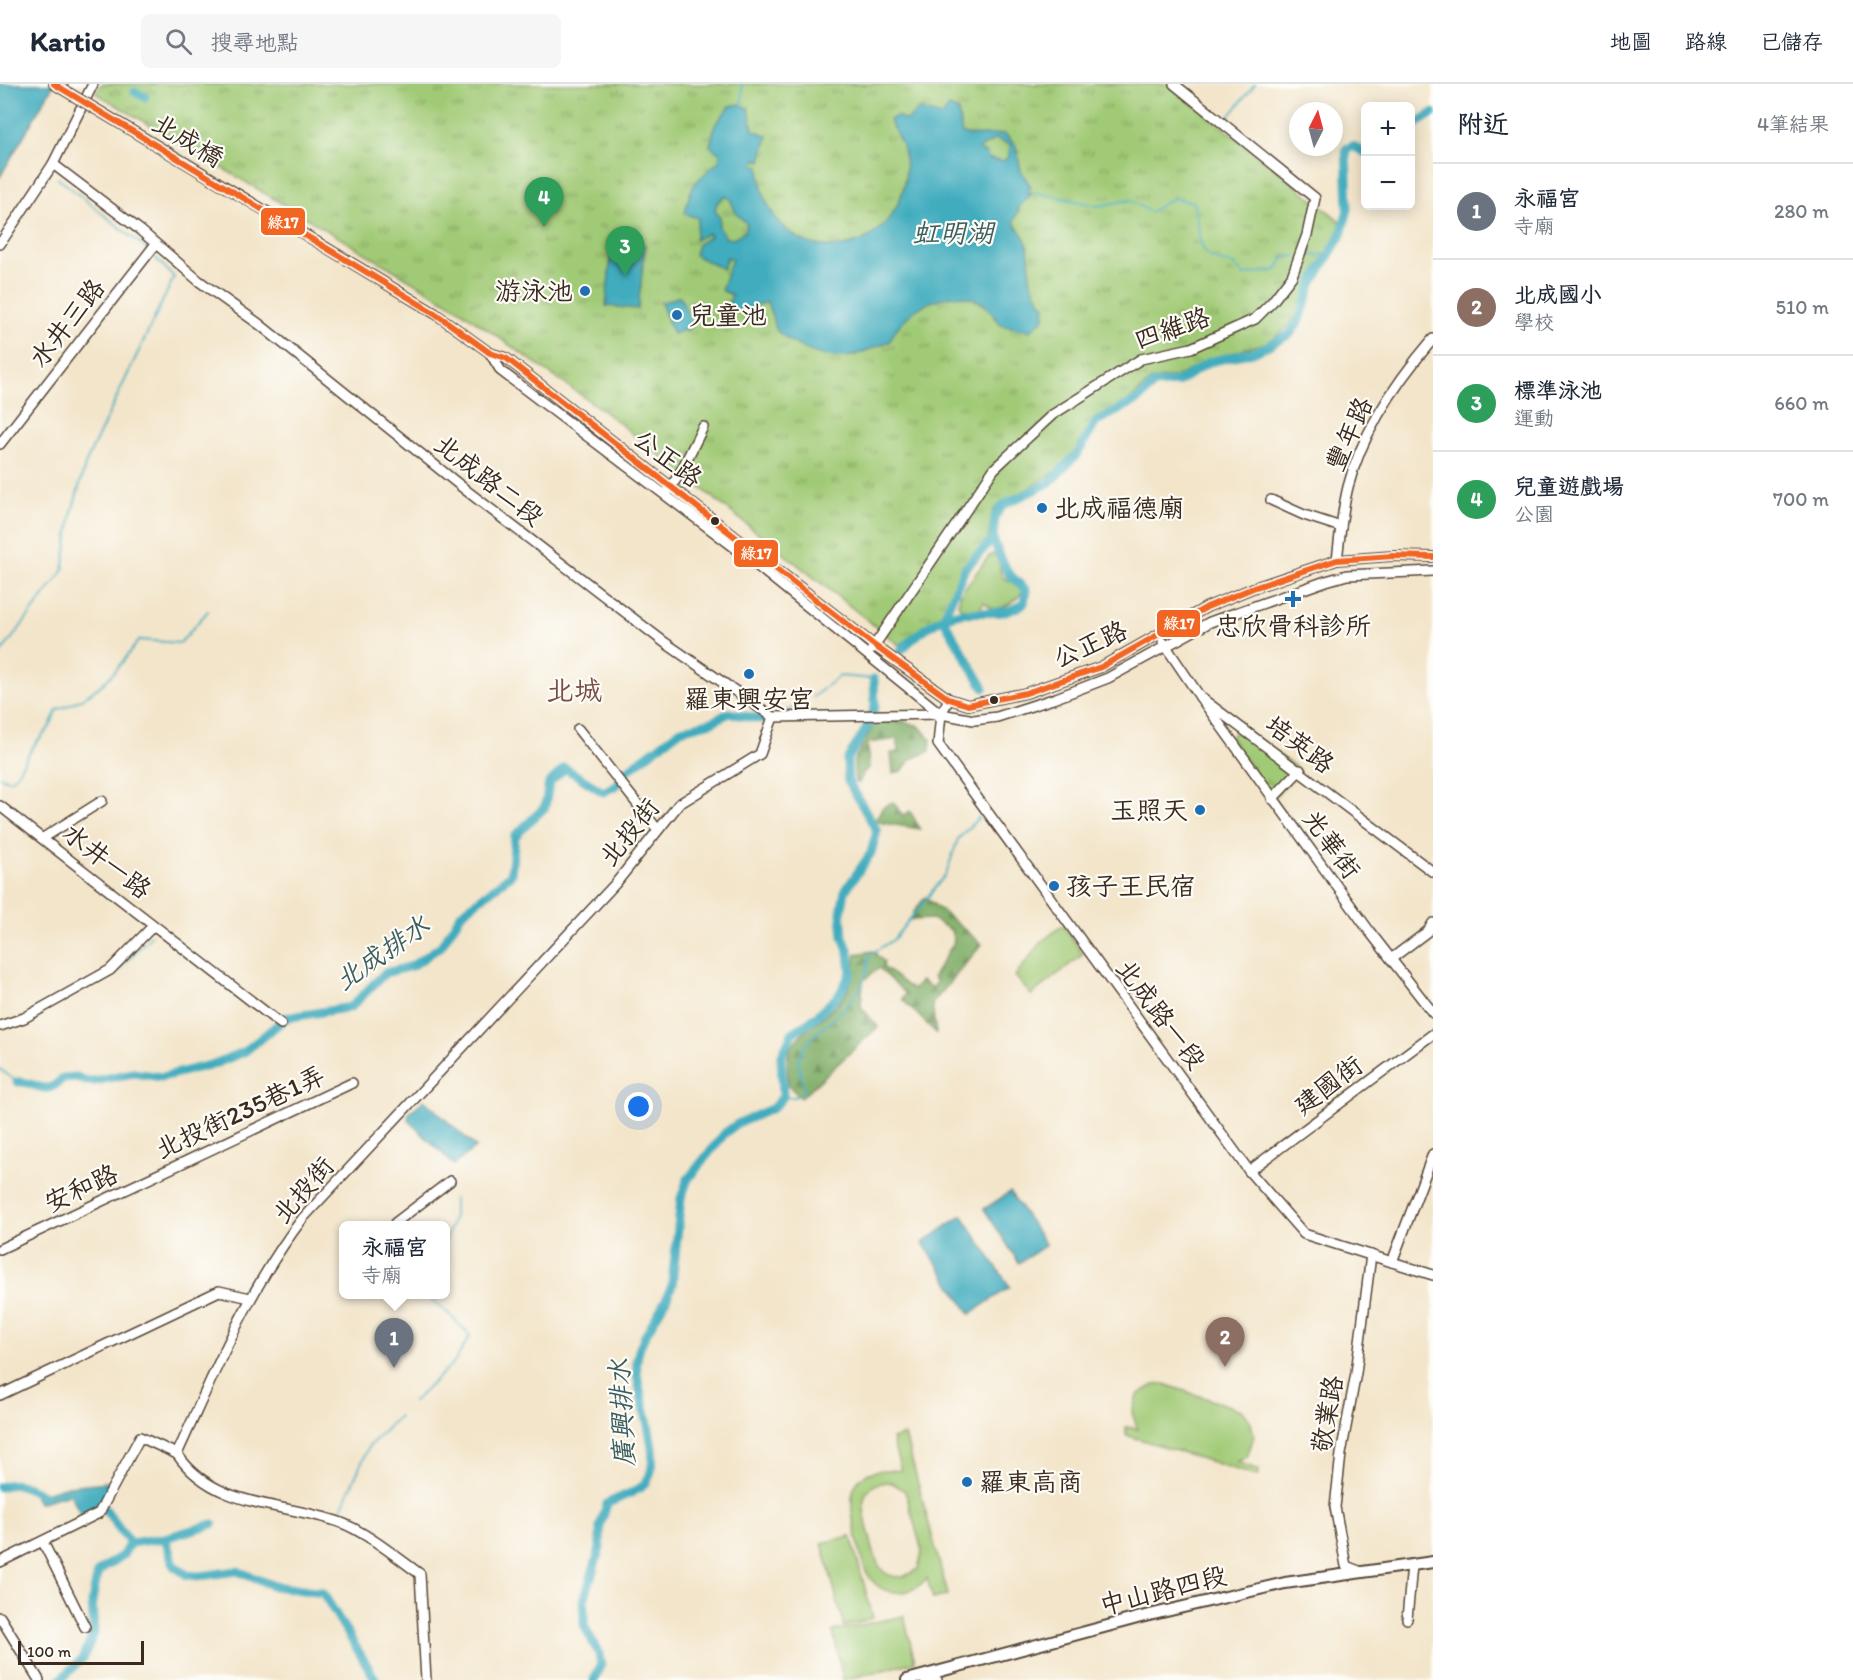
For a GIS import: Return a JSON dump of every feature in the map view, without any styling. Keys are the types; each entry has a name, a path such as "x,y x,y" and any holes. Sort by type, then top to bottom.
{"main road":[{"name":"中山路四段","path":"913,1679 1141,1617 1285,1583 1433,1562"}],"street":[{"name":"北成橋","path":"54,84 239,195"},
{"path":"0,244 53,164 93,84"},
{"name":"四維路","path":"875,646 994,469 1036,429 1052,415 1141,359 1191,348 1255,319 1292,276 1315,198 1174,84"},
{"name":"北成路二段","path":"53,164 140,230 151,250 260,324 467,491 664,642 772,717"},
{"name":"公正路","path":"239,195 436,314 490,353 506,358 875,646 949,699 968,705 1026,693 1101,667 1216,603 1337,560 1393,556 1433,558"},
{"name":"水井三路","path":"0,444 151,250"},
{"name":"豐年路","path":"1337,560 1348,485 1383,408 1405,373 1433,339"},
{"name":"公正路","path":"490,353 501,371 664,495 941,714 974,720 1014,711 1108,678 1210,622 1326,581 1347,575 1433,571"},
{"path":"664,495 671,487 703,427"},
{"path":"1271,500 1304,515 1341,526"},
{"name":"培英路","path":"1158,636 1200,697 1433,872"},
{"path":"867,655 875,646"},
{"name":"光華街","path":"1200,697 1272,799 1433,1013"},
{"name":"北成路一段","path":"949,699 941,714 938,744 1250,1171 1304,1234 1433,1275"},
{"path":"772,717 941,714"},
{"name":"北投街","path":"177,1454 250,1298 303,1218 616,883 679,804 760,754 772,717"},
{"path":"578,729 658,830"},
{"path":"1272,799 1300,770"},
{"path":"43,838 102,801"},
{"name":"水井一路","path":"0,806 153,926 110,970 24,1018 0,1026"},
{"path":"1391,959 1428,931 1433,923"},
{"path":"153,926 277,1022"},
{"name":"建國街","path":"1250,1171 1433,1034"},
{"name":"北投街235巷1弄","path":"147,1180 352,1083"},
{"path":"1392,1262 1433,1154"},
{"name":"安和路","path":"0,1249 147,1180"},
{"path":"395,1221 450,1181"},
{"name":"敬業路","path":"1359,1571 1346,1566 1335,1507 1341,1454 1356,1373 1371,1255"},
{"path":"0,1395 219,1290 250,1298"},
{"path":"0,1562 99,1513 140,1437 177,1454 186,1467 221,1493 260,1505 340,1522 420,1574 426,1680"},
{"path":"43,1542 85,1627"},
{"path":"1407,1619 1412,1565"},
{"path":"0,1617 39,1680"},
{"path":"913,1679 937,1680"}],"green space":[{"path":"101,84 1169,84 1345,225 1324,256 1307,302 1289,326 1268,342 1205,361 1179,376 1151,380 1125,405 1093,426 1072,457 1050,475 993,510 988,539 957,580 946,611 899,645 605,412 454,306 96,93"},
{"path":"993,554 998,558 1002,577 1017,584 1022,591 1014,601 1000,608 992,608 984,602 980,609 962,609 958,604 961,593 989,556"},
{"path":"900,720 919,726 931,740 930,751 911,759 902,771 893,773 891,753 899,752 897,739 868,743 869,768 864,772 859,783 855,781 854,761 875,722"},
{"path":"1241,727 1300,770 1272,799 1230,737"},
{"path":"893,802 903,816 910,811 920,829 878,822 876,818 883,807"},
{"path":"925,897 982,944 932,1004 936,1033 902,999 906,994 879,968 863,981 861,1007 878,1027 801,1098 788,1085 789,1052 798,1037 832,1010 845,995 851,981 856,954 873,951 884,962 883,967 913,990 921,981 932,988 937,982 933,977 954,942 951,930 932,919 912,920 913,913"},
{"path":"1063,925 1083,954 1031,995 1015,976 1042,941"},
{"path":"1164,1384 1241,1410 1251,1423 1254,1436 1247,1457 1237,1462 1259,1470 1257,1476 1126,1435 1126,1427 1138,1429 1132,1413 1137,1395 1154,1385"},
{"path":"905,1435 948,1595 933,1599 927,1578 920,1585 904,1592 888,1591 873,1581 863,1565 854,1523 852,1496 861,1478 870,1473 883,1470 901,1471 892,1439","holes":["890,1482 904,1490 922,1551 918,1569 901,1577 886,1573 878,1565 865,1519 864,1501 870,1488 878,1484"]},
{"path":"851,1536 873,1618 844,1626 822,1543"},
{"path":"904,1616 915,1662 843,1680 833,1631"}],"water":[{"path":"0,84 54,84 0,177"},
{"name":"虹明湖","path":"740,104 749,109 753,130 768,136 761,161 756,159 754,164 760,166 761,184 774,215 784,228 797,237 812,244 829,247 848,245 863,240 876,232 895,209 902,194 906,164 902,145 889,120 897,116 907,121 918,109 942,116 949,107 958,111 962,134 974,136 1005,134 1016,146 1021,171 1031,187 1027,193 1033,192 1020,206 1014,221 1026,241 1031,281 1045,306 1044,318 1030,331 1001,325 983,303 963,296 950,297 925,305 914,312 904,320 890,341 855,355 834,357 803,348 777,331 767,302 737,312 727,308 732,295 721,290 732,259 727,257 723,269 694,255 699,243 710,236 708,233 695,240 698,218 685,214 692,189 719,161 720,154 710,146 715,125 730,106","holes":["996,139 1010,145 1009,156 1003,161 989,159 987,154 978,149","725,196 730,199 736,213 747,224 745,231 732,239 726,238 719,227 720,217 715,211 717,203"]},
{"path":"612,242 645,245 638,309 606,306"},
{"name":"兒童池","path":"680,296 693,327 673,334 661,303"},
{"path":"424,1100 476,1147 454,1165 408,1120 409,1113"},
{"path":"1010,1192 1046,1245 1019,1263 984,1209"},
{"path":"962,1215 1010,1287 970,1314 923,1243"},
{"path":"106,1482 112,1484 94,1511 82,1517 70,1494 38,1503 28,1483 45,1493 68,1486"}],"waterway":[{"path":"742,84 742,105"},
{"path":"1228,118 1255,84"},
{"path":"135,92 145,97"},
{"path":"1415,125 1433,113"},
{"path":"901,650 926,628 948,616 1008,611 1024,603 1026,590 1008,573 993,539 995,516 1003,505 1049,483 1078,453 1096,422 1139,399 1154,384 1178,382 1209,362 1257,351 1290,334 1300,319 1312,284 1341,235 1348,209 1346,149 1353,146 1361,150"},
{"path":"58,178 148,250"},
{"path":"1033,192 1098,206 1130,200 1150,212 1173,198 1193,202 1201,241 1207,254 1217,261 1231,264 1244,275 1277,270 1284,257 1295,256"},
{"path":"0,654 63,571 72,512 86,462 174,277 152,254"},
{"path":"1304,256 1328,254"},
{"path":"984,688 943,619 965,568 993,539"},
{"path":"0,777 10,780 15,777 34,745 49,728 57,710 84,698 104,682 139,640 180,643 208,611"},
{"name":"北成排水","path":"813,697 839,676 874,679"},
{"name":"廣興排水","path":"594,1680 601,1665 599,1654 584,1625 584,1600 600,1548 600,1526 607,1504 640,1488 649,1477 652,1446 637,1373 637,1359 643,1339 664,1304 672,1285 681,1198 688,1179 725,1133 737,1124 773,1108 783,1097 781,1057 792,1033 811,1021 839,995 851,973 849,952 843,937 841,913 845,891 871,853 877,831 848,781 847,760 869,724 875,706 874,679"},
{"name":"北成排水","path":"785,712 795,707"},
{"name":"北成排水","path":"17,1082 46,1088 63,1078 77,1077 86,1081 94,1081 133,1073 162,1077 214,1064 244,1052 286,1018 351,1007 385,973 412,966 441,946 462,913 511,875 515,836 545,807 549,783 565,768 603,792 617,785 625,772 681,730 712,722 729,713 761,719"},
{"path":"783,1097 795,1097 805,1090 799,1065 803,1049 811,1038 858,992 866,975 869,955 893,940 946,874 958,839 979,817"},
{"path":"98,984 112,976 152,935"},
{"name":"北成排水","path":"0,1069 17,1082"},
{"path":"450,1228 454,1216 454,1199"},
{"path":"413,1402 455,1361 470,1336 432,1299"},
{"path":"339,1514 369,1446 399,1416"},
{"path":"0,1487 11,1484 21,1485 40,1494"},
{"name":"廣興排水","path":"106,1510 130,1543"},
{"path":"165,1538 213,1524"},
{"name":"廣興排水","path":"130,1543 165,1538 174,1566 187,1575 200,1576 237,1571 274,1586 323,1593 376,1680"},
{"path":"60,1680 83,1658 94,1633 92,1601 98,1572 123,1555 130,1543"}],"transit line":[{"name":"綠17","path":"54,84 436,314 490,353 506,358 875,646 949,699 968,705 1026,693 1101,667 1207,607 1253,588 1337,560 1393,556 1433,557"}],"place":[{"name":"兒童遊戲場","path":"544,227"},
{"name":"標準泳池","path":"625,276"},
{"name":"游泳池","path":"585,291"},
{"name":"兒童池","path":"677,315"},
{"name":"北成福德廟","path":"1042,508"},
{"name":"忠欣骨科診所","path":"1293,599"},
{"name":"羅東興安宮","path":"749,674"},
{"name":"玉照天","path":"1200,810"},
{"name":"孩子王民宿","path":"1054,886"},
{"name":"北成國小","path":"1225,1367"},
{"name":"永福宮","path":"394,1368"},
{"name":"羅東高商","path":"967,1482"}],"district":[{"name":"北城","path":"574,690"}]}
